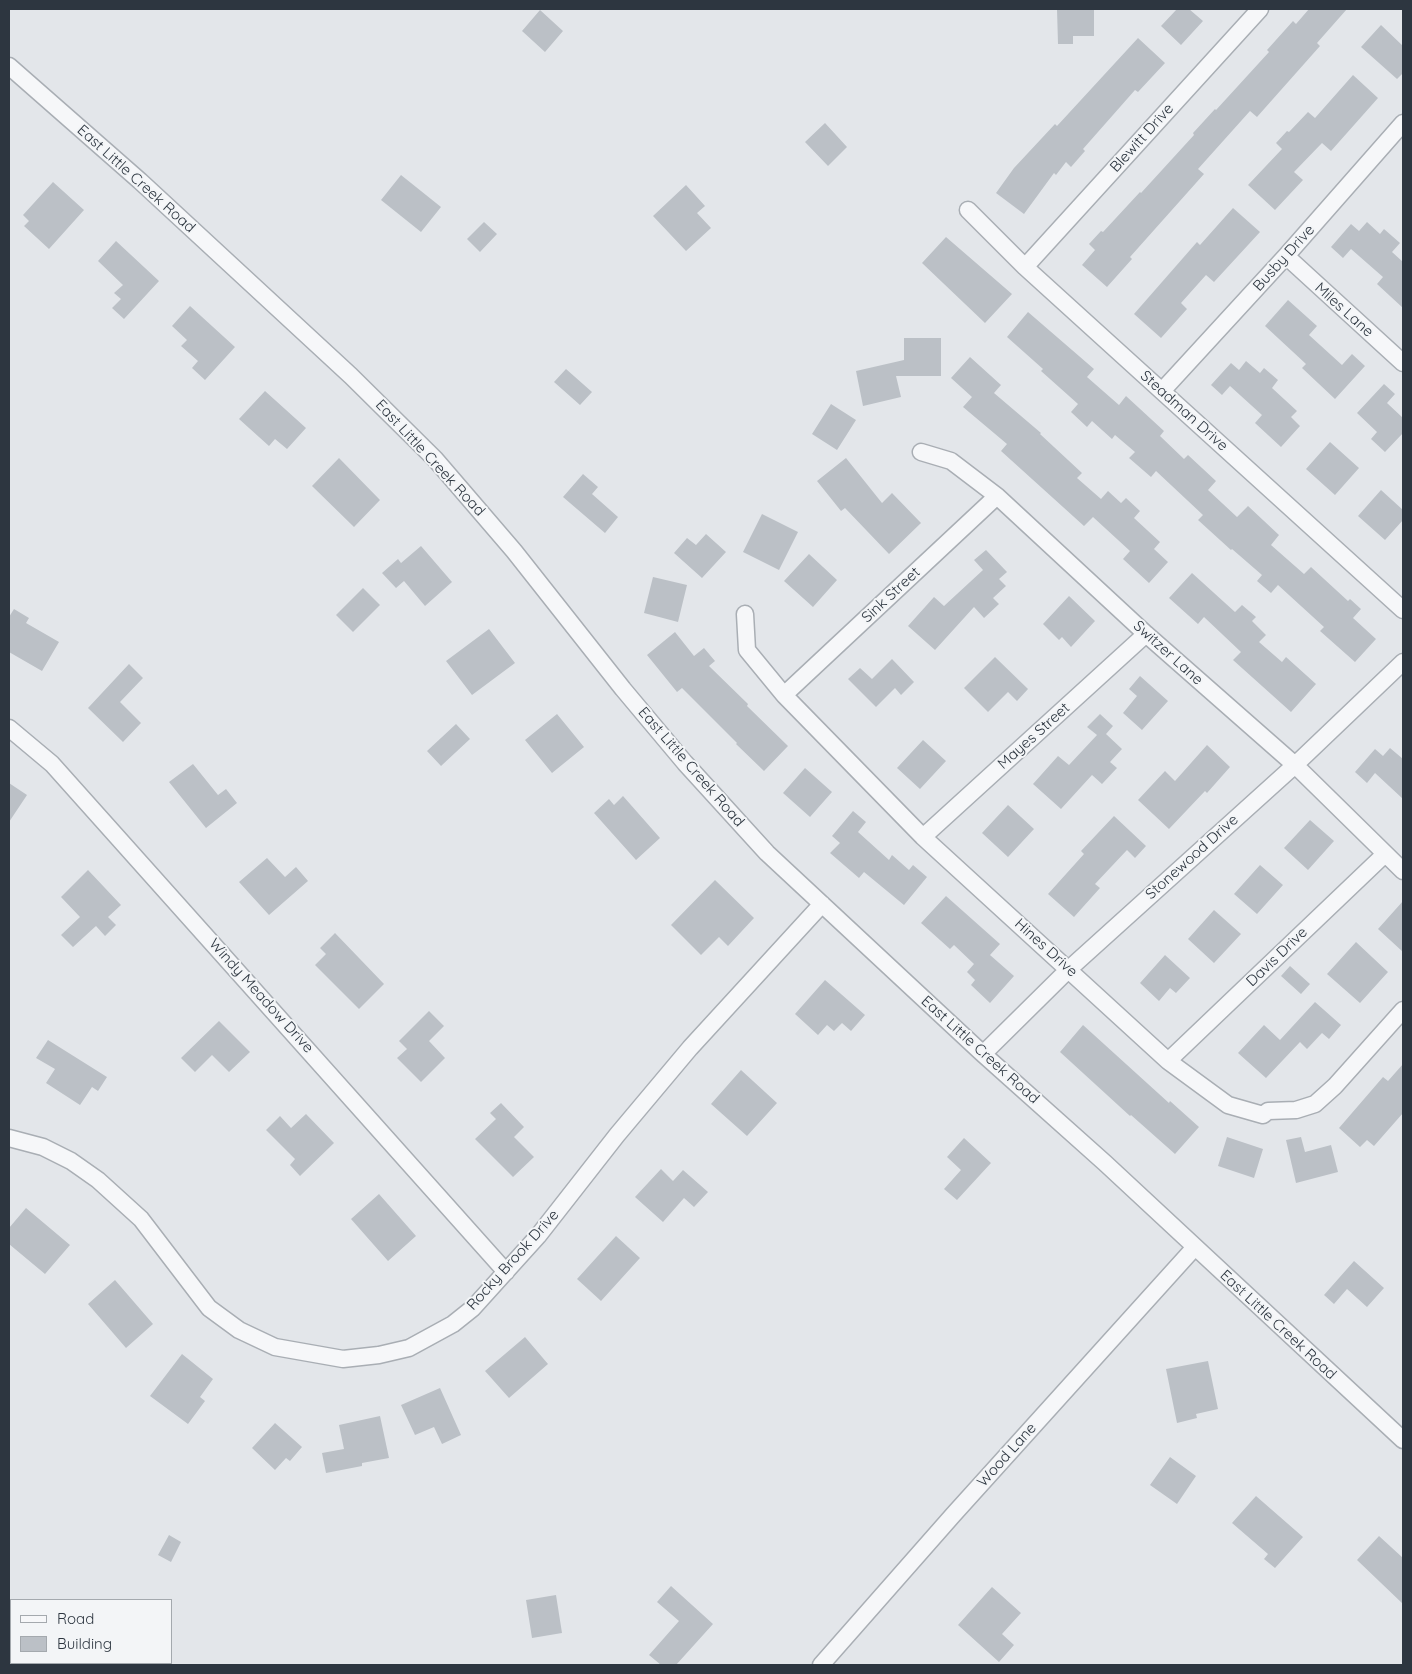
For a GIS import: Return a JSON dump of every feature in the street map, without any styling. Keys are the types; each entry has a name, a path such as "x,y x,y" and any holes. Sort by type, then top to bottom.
{"street":[{"name":"Blewitt Drive","path":"1025,267 1260,9"},
{"name":"East Little Creek Road","path":"9,66 140,181 344,369 435,459 514,552 623,689 685,763 767,853 1403,1440"},
{"name":"Busby Drive","path":"1162,391 1286,256 1403,123"},
{"name":"Steadman Drive","path":"968,210 1025,267 1403,610"},
{"name":"Miles Lane","path":"1286,256 1403,363"},
{"name":"Switzer Lane","path":"921,452 951,461 997,496 1146,634 1295,765 1403,871"},
{"name":"Sink Street","path":"784,695 997,496"},
{"name":"Hines Drive","path":"745,614 747,650 784,695 923,837 1168,1061 1228,1105 1263,1115 1268,1111 1296,1110 1314,1104 1336,1086 1403,1010"},
{"name":"Mayes Street","path":"923,837 1146,634"},
{"name":"Stonewood Drive","path":"983,1054 1069,969 1295,765 1403,662"},
{"name":"Windy Meadow Drive","path":"9,728 52,764 506,1272"},
{"name":"Davis Drive","path":"1168,1061 1385,854"},
{"name":"Rocky Brook Drive","path":"9,1138 43,1147 71,1161 98,1180 141,1218 209,1308 239,1330 275,1347 343,1359 379,1355 409,1348 453,1324 473,1308 538,1236 617,1135 690,1048 822,904"},
{"name":"Wood Lane","path":"821,1665 1195,1247"}],"building":[{"path":"1057,9 1094,9 1094,36 1073,36 1073,44 1058,44"},
{"path":"1177,9 1189,9 1203,21 1181,45 1161,26"},
{"path":"1309,9 1347,9 1317,43 1320,46 1257,117 1250,111 1198,169 1204,174 1130,257 1132,259 1107,287 1082,265 1095,250 1089,244 1141,193 1194,135 1193,133 1269,52 1267,50 1293,21 1296,24"},
{"path":"540,10 563,31 545,52 522,31"},
{"path":"1381,25 1403,46 1403,73 1397,79 1361,47"},
{"path":"1138,38 1165,63 1138,92 1135,90 1083,149 1085,151 1071,167 1066,162 1056,175 1054,173 1024,214 996,193 1014,168 1055,124 1057,126"},
{"path":"1353,75 1378,98 1331,151 1322,143 1294,172 1303,180 1275,210 1248,185 1282,149 1276,143 1287,131 1289,132 1308,112 1315,118"},
{"path":"825,123 847,147 828,166 805,142"},
{"path":"401,175 441,207 421,232 381,200"},
{"path":"53,182 84,210 49,249 24,226 29,221 23,215"},
{"path":"686,185 705,206 697,213 711,228 686,251 653,216"},
{"path":"1233,208 1260,232 1214,282 1206,275 1181,303 1187,309 1161,338 1134,314 1197,242 1200,245"},
{"path":"484,222 497,234 480,252 467,239"},
{"path":"1367,222 1380,234 1384,229 1400,243 1392,252 1403,262 1403,308 1377,284 1383,277 1351,249 1343,258 1331,247 1351,224 1359,231"},
{"path":"946,237 1012,294 985,323 922,263"},
{"path":"116,241 159,281 124,319 112,308 121,299 114,293 123,285 98,261"},
{"path":"1288,300 1317,326 1309,335 1342,365 1352,354 1365,366 1335,399 1302,368 1306,364 1265,326"},
{"path":"190,306 235,347 205,380 192,368 198,361 181,346 187,340 172,326"},
{"path":"1028,312 1094,369 1087,377 1119,405 1126,396 1164,431 1160,436 1184,459 1188,455 1216,481 1208,490 1237,517 1248,506 1279,535 1271,545 1304,574 1311,567 1348,601 1350,599 1361,609 1353,618 1376,639 1355,662 1320,631 1324,627 1278,585 1271,593 1257,581 1262,575 1198,520 1203,515 1156,471 1151,477 1129,458 1135,452 1115,435 1112,439 1092,421 1087,427 1071,412 1078,404 1007,337"},
{"path":"904,338 941,338 941,376 896,376 901,397 863,406 856,371 904,360"},
{"path":"970,357 1001,385 994,393 1041,433 1082,473 1077,478 1101,499 1108,491 1121,503 1126,498 1140,511 1134,518 1160,542 1154,549 1168,562 1149,583 1123,559 1130,551 1093,517 1084,526 1001,451 1007,444 963,407 972,397 951,378"},
{"path":"1246,361 1260,373 1264,368 1278,380 1272,388 1297,411 1291,417 1300,426 1281,447 1255,423 1262,415 1230,386 1222,395 1211,385 1231,363 1239,370"},
{"path":"566,369 592,392 580,405 554,382"},
{"path":"1384,384 1395,394 1387,403 1403,418 1403,433 1385,452 1371,439 1377,432 1357,413"},
{"path":"265,391 306,428 287,449 275,439 269,446 239,419"},
{"path":"831,404 856,420 837,450 812,434"},
{"path":"1330,442 1359,468 1335,495 1306,469"},
{"path":"339,458 380,500 354,527 312,486"},
{"path":"846,458 882,503 892,493 921,523 889,554 845,508 841,511 817,481"},
{"path":"583,474 598,487 592,494 618,517 605,533 563,497"},
{"path":"1381,490 1403,510 1403,520 1385,540 1358,516"},
{"path":"762,514 798,532 779,570 743,552"},
{"path":"706,534 726,552 702,578 674,553 687,538 696,545"},
{"path":"421,546 452,582 425,606 404,581 396,588 382,573 398,559 401,563"},
{"path":"986,550 1007,572 999,579 1006,586 993,598 999,604 984,618 974,607 935,650 908,626 934,597 944,606 983,570 974,560"},
{"path":"809,554 837,580 813,607 784,581"},
{"path":"1192,573 1235,612 1242,605 1256,617 1252,621 1266,635 1259,642 1282,662 1286,657 1316,684 1291,712 1233,660 1241,652 1204,617 1198,624 1169,598"},
{"path":"653,577 687,585 678,622 644,613"},
{"path":"363,588 380,605 353,632 336,615"},
{"path":"1069,596 1095,621 1071,647 1062,637 1059,640 1043,624"},
{"path":"14,609 29,618 26,623 59,642 42,671 9,652 9,617"},
{"path":"489,629 515,663 472,695 446,661"},
{"path":"675,632 694,656 704,648 715,661 709,666 788,746 764,771 682,688 677,692 647,655"},
{"path":"995,657 1028,689 1017,701 1008,692 988,712 964,688"},
{"path":"892,659 914,682 901,695 895,688 876,707 848,679 860,668 872,679"},
{"path":"129,664 143,678 120,702 141,723 123,742 88,708"},
{"path":"1140,676 1168,701 1142,730 1123,713 1137,696 1129,689"},
{"path":"557,714 584,747 552,773 525,740"},
{"path":"1100,714 1113,726 1106,734 1122,749 1110,762 1117,768 1102,784 1092,775 1061,809 1033,784 1058,756 1069,765 1097,735 1087,727"},
{"path":"456,724 470,739 441,766 427,751"},
{"path":"923,740 946,761 920,789 897,768"},
{"path":"1207,745 1230,767 1207,793 1205,791 1169,829 1138,800 1165,771 1175,781"},
{"path":"1390,748 1403,759 1403,799 1375,773 1367,783 1355,772 1375,749 1383,756"},
{"path":"193,764 218,795 226,789 237,803 206,828 169,782"},
{"path":"805,768 832,792 810,817 783,793"},
{"path":"9,783 27,795 9,822"},
{"path":"623,796 660,838 636,860 594,813 609,799 614,805"},
{"path":"1008,805 1034,829 1008,857 982,833"},
{"path":"853,811 866,822 858,832 889,860 892,855 909,870 913,865 927,877 904,905 864,872 859,878 830,853 840,843 832,836"},
{"path":"1114,816 1146,846 1135,858 1127,850 1095,884 1100,888 1074,917 1048,894 1084,854 1081,851"},
{"path":"1310,820 1334,841 1308,870 1284,848"},
{"path":"267,858 285,877 296,867 308,881 269,915 239,882"},
{"path":"1260,865 1283,885 1257,914 1234,894"},
{"path":"88,870 121,905 108,917 116,925 105,936 96,926 73,947 61,935 80,917 61,897"},
{"path":"715,880 754,918 728,946 719,937 701,955 671,925"},
{"path":"946,896 1000,944 990,955 1014,976 990,1003 971,985 975,980 967,972 974,964 954,945 950,949 921,923"},
{"path":"1403,901 1403,952 1378,929"},
{"path":"1214,910 1241,934 1214,963 1188,939"},
{"path":"335,933 384,984 359,1009 315,965 326,954 320,948"},
{"path":"1356,942 1388,972 1360,1003 1327,974"},
{"path":"1165,955 1190,978 1176,993 1170,988 1159,1001 1140,983"},
{"path":"1290,966 1310,984 1301,994 1281,976"},
{"path":"825,980 865,1015 851,1031 842,1023 834,1031 827,1025 818,1035 795,1014"},
{"path":"1315,1002 1341,1025 1329,1039 1322,1033 1307,1049 1300,1042 1266,1078 1238,1053 1264,1025 1280,1040"},
{"path":"429,1011 444,1026 429,1041 445,1058 421,1082 397,1058 407,1049 399,1041"},
{"path":"219,1021 250,1052 229,1072 212,1055 195,1072 181,1058"},
{"path":"1083,1025 1169,1103 1170,1101 1199,1127 1175,1154 1060,1052"},
{"path":"48,1040 107,1077 98,1091 92,1087 80,1105 46,1083 55,1069 36,1058"},
{"path":"1403,1064 1403,1113 1374,1146 1367,1140 1360,1147 1339,1128 1383,1077 1388,1081"},
{"path":"741,1070 777,1103 747,1136 711,1104"},
{"path":"501,1103 524,1127 514,1137 534,1157 513,1177 475,1139 496,1119 490,1113"},
{"path":"306,1114 334,1143 300,1176 290,1165 295,1159 266,1130 280,1116 291,1128"},
{"path":"1227,1137 1263,1149 1254,1178 1218,1166"},
{"path":"1301,1137 1305,1152 1331,1145 1338,1172 1296,1183 1286,1140"},
{"path":"964,1138 991,1163 957,1200 944,1189 961,1170 947,1157"},
{"path":"661,1169 673,1181 683,1170 708,1192 694,1207 684,1198 663,1222 635,1197"},
{"path":"379,1194 416,1236 388,1261 351,1219"},
{"path":"26,1208 70,1245 45,1274 9,1244 9,1228"},
{"path":"616,1236 640,1258 601,1301 577,1279"},
{"path":"1354,1261 1384,1288 1367,1307 1347,1289 1334,1304 1324,1295"},
{"path":"115,1280 153,1324 126,1348 88,1304"},
{"path":"525,1337 548,1364 509,1398 485,1371"},
{"path":"182,1354 213,1379 200,1397 205,1401 188,1424 150,1396"},
{"path":"1208,1361 1218,1409 1196,1414 1197,1418 1177,1423 1166,1369"},
{"path":"440,1388 461,1435 442,1444 434,1427 415,1435 401,1405"},
{"path":"380,1416 389,1458 362,1463 362,1466 326,1473 322,1453 344,1449 339,1425"},
{"path":"275,1423 302,1447 290,1461 286,1458 275,1470 252,1448"},
{"path":"1170,1457 1196,1476 1177,1504 1150,1485"},
{"path":"1256,1496 1303,1537 1275,1568 1264,1559 1268,1554 1232,1523"},
{"path":"169,1535 181,1542 171,1562 158,1555"},
{"path":"1379,1536 1403,1558 1403,1604 1357,1560"},
{"path":"671,1586 713,1624 676,1665 661,1665 649,1655 679,1621 657,1602"},
{"path":"992,1587 1021,1613 1002,1634 1014,1645 999,1662 958,1625"},
{"path":"556,1595 562,1633 532,1638 526,1600"}]}
